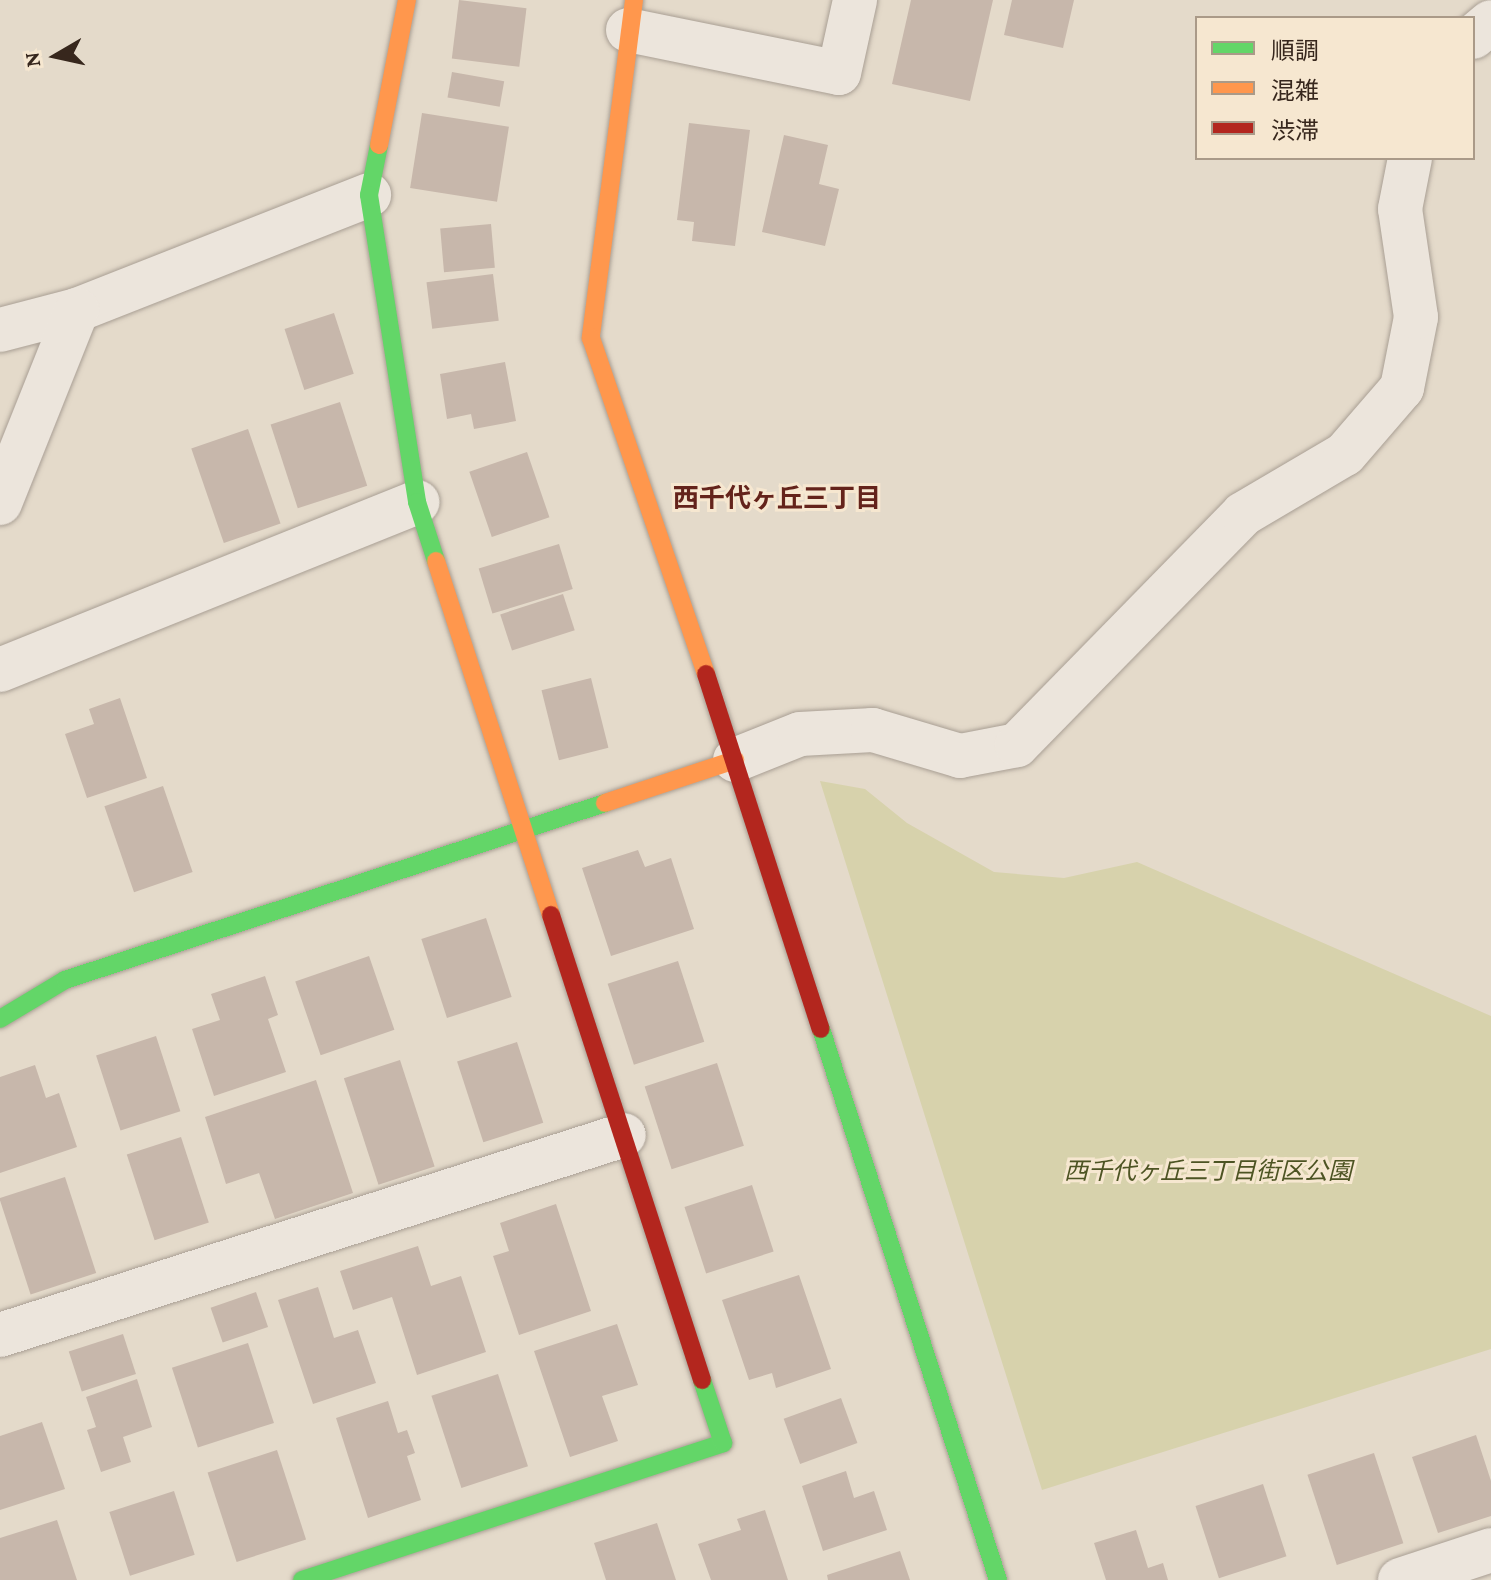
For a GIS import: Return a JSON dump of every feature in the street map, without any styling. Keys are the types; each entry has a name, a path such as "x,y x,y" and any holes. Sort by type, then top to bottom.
{"street":[{"path":"317,1578 723,1443 417,502 369,195 407,0"},
{"path":"855,0 839,73 631,15 591,338 735,760 998,1580"},
{"path":"1475,35 1491,22"},
{"path":"0,1019 65,980 526,831 735,760 800,734 873,730 960,756 1017,745 1243,514 1345,454 1402,388 1416,317 1400,209 1410,160"},
{"path":"0,330 77,310 369,195"},
{"path":"0,503 77,310"},
{"path":"0,670 417,502"},
{"path":"0,1335 624,1135"},
{"path":"1400,1580 1491,1550"}],"green space":[{"name":"西千代ヶ丘三丁目街区公園","path":"820,781 865,789 907,823 994,872 1064,878 1137,862 1491,1016 1491,1349 1042,1490"}],"building":[{"path":"459,0 526,8 519,67 452,59"},
{"path":"911,0 993,0 970,101 892,84"},
{"path":"1012,0 1074,0 1063,48 1004,35"},
{"path":"452,72 504,81 500,107 447,98"},
{"path":"422,113 509,127 497,202 410,188"},
{"path":"689,123 750,130 735,246 692,241 694,222 677,220"},
{"path":"784,135 828,145 819,184 839,189 825,246 762,232"},
{"path":"491,224 495,268 444,272 440,228"},
{"path":"493,274 499,321 432,329 426,282"},
{"path":"334,313 354,374 304,390 285,329"},
{"path":"505,362 516,421 474,429 471,414 447,419 440,374"},
{"path":"340,402 367,486 298,508 271,425"},
{"path":"248,429 281,524 224,543 191,449"},
{"path":"527,452 549,517 492,537 469,472"},
{"path":"559,544 573,589 492,614 479,569"},
{"path":"563,594 575,630 512,651 500,614"},
{"path":"591,678 608,748 559,760 542,690"},
{"path":"120,698 147,778 87,798 65,734 94,724 89,709"},
{"path":"163,786 193,872 134,892 104,806"},
{"path":"638,850 645,867 671,858 694,929 611,956 582,868"},
{"path":"486,918 512,997 447,1018 421,939"},
{"path":"369,956 394,1030 321,1055 295,981"},
{"path":"678,961 704,1042 634,1065 608,984"},
{"path":"265,976 278,1015 268,1019 286,1072 214,1096 192,1029 220,1020 211,994"},
{"path":"156,1036 180,1111 120,1131 96,1055"},
{"path":"517,1042 543,1123 483,1142 457,1061"},
{"path":"400,1060 435,1167 378,1185 344,1078"},
{"path":"717,1063 744,1146 672,1169 645,1086"},
{"path":"35,1065 46,1098 59,1093 77,1147 0,1173 0,1077"},
{"path":"316,1080 353,1193 275,1219 259,1173 226,1184 205,1117"},
{"path":"181,1137 209,1223 155,1240 127,1155"},
{"path":"65,1177 96,1273 31,1294 0,1198"},
{"path":"752,1185 774,1252 706,1274 684,1207"},
{"path":"556,1204 591,1311 519,1335 493,1256 509,1251 500,1223"},
{"path":"418,1246 431,1286 461,1276 486,1352 417,1375 392,1297 353,1310 340,1271"},
{"path":"799,1275 831,1369 776,1388 772,1373 749,1380 722,1300"},
{"path":"318,1287 334,1338 358,1330 376,1383 313,1404 278,1300"},
{"path":"256,1292 268,1327 223,1343 211,1308"},
{"path":"617,1324 638,1385 602,1396 618,1441 570,1457 534,1351"},
{"path":"123,1334 136,1374 82,1392 69,1352"},
{"path":"248,1343 274,1423 198,1448 172,1368"},
{"path":"498,1374 528,1466 461,1488 431,1396"},
{"path":"137,1379 152,1427 123,1437 131,1462 101,1472 87,1430 96,1427 86,1397"},
{"path":"841,1398 857,1443 800,1464 784,1419"},
{"path":"388,1401 398,1433 407,1430 415,1453 407,1456 421,1500 368,1518 336,1418"},
{"path":"42,1422 65,1489 0,1510 0,1436"},
{"path":"1476,1435 1491,1481 1491,1516 1438,1533 1412,1457"},
{"path":"277,1450 306,1539 237,1562 208,1473"},
{"path":"1374,1453 1403,1543 1337,1565 1307,1475"},
{"path":"846,1471 854,1498 874,1491 887,1530 823,1551 802,1486"},
{"path":"1263,1484 1286,1556 1219,1578 1195,1506"},
{"path":"174,1491 195,1555 130,1576 109,1512"},
{"path":"765,1510 788,1580 711,1580 698,1544 741,1530 737,1519"},
{"path":"57,1520 77,1580 0,1580 0,1538"},
{"path":"657,1523 676,1580 606,1580 594,1543"},
{"path":"1136,1530 1148,1568 1163,1563 1168,1580 1106,1580 1094,1543"},
{"path":"900,1551 910,1580 828,1580 827,1575"}],"traffic: fast":[{"path":"379,145 369,195 417,502 436,561"},
{"path":"0,1019 65,980 605,803"},
{"path":"821,1029 998,1580"},
{"path":"302,1580 723,1443 702,1380"}],"traffic: slow":[{"path":"379,145 407,0"},
{"path":"634,0 591,338 706,674"},
{"path":"436,561 551,915"},
{"path":"605,803 735,760"}],"traffic: jam":[{"path":"706,674 821,1029"},
{"path":"551,915 702,1380"}],"district":[{"name":"西千代ヶ丘三丁目","path":"777,499"}]}
